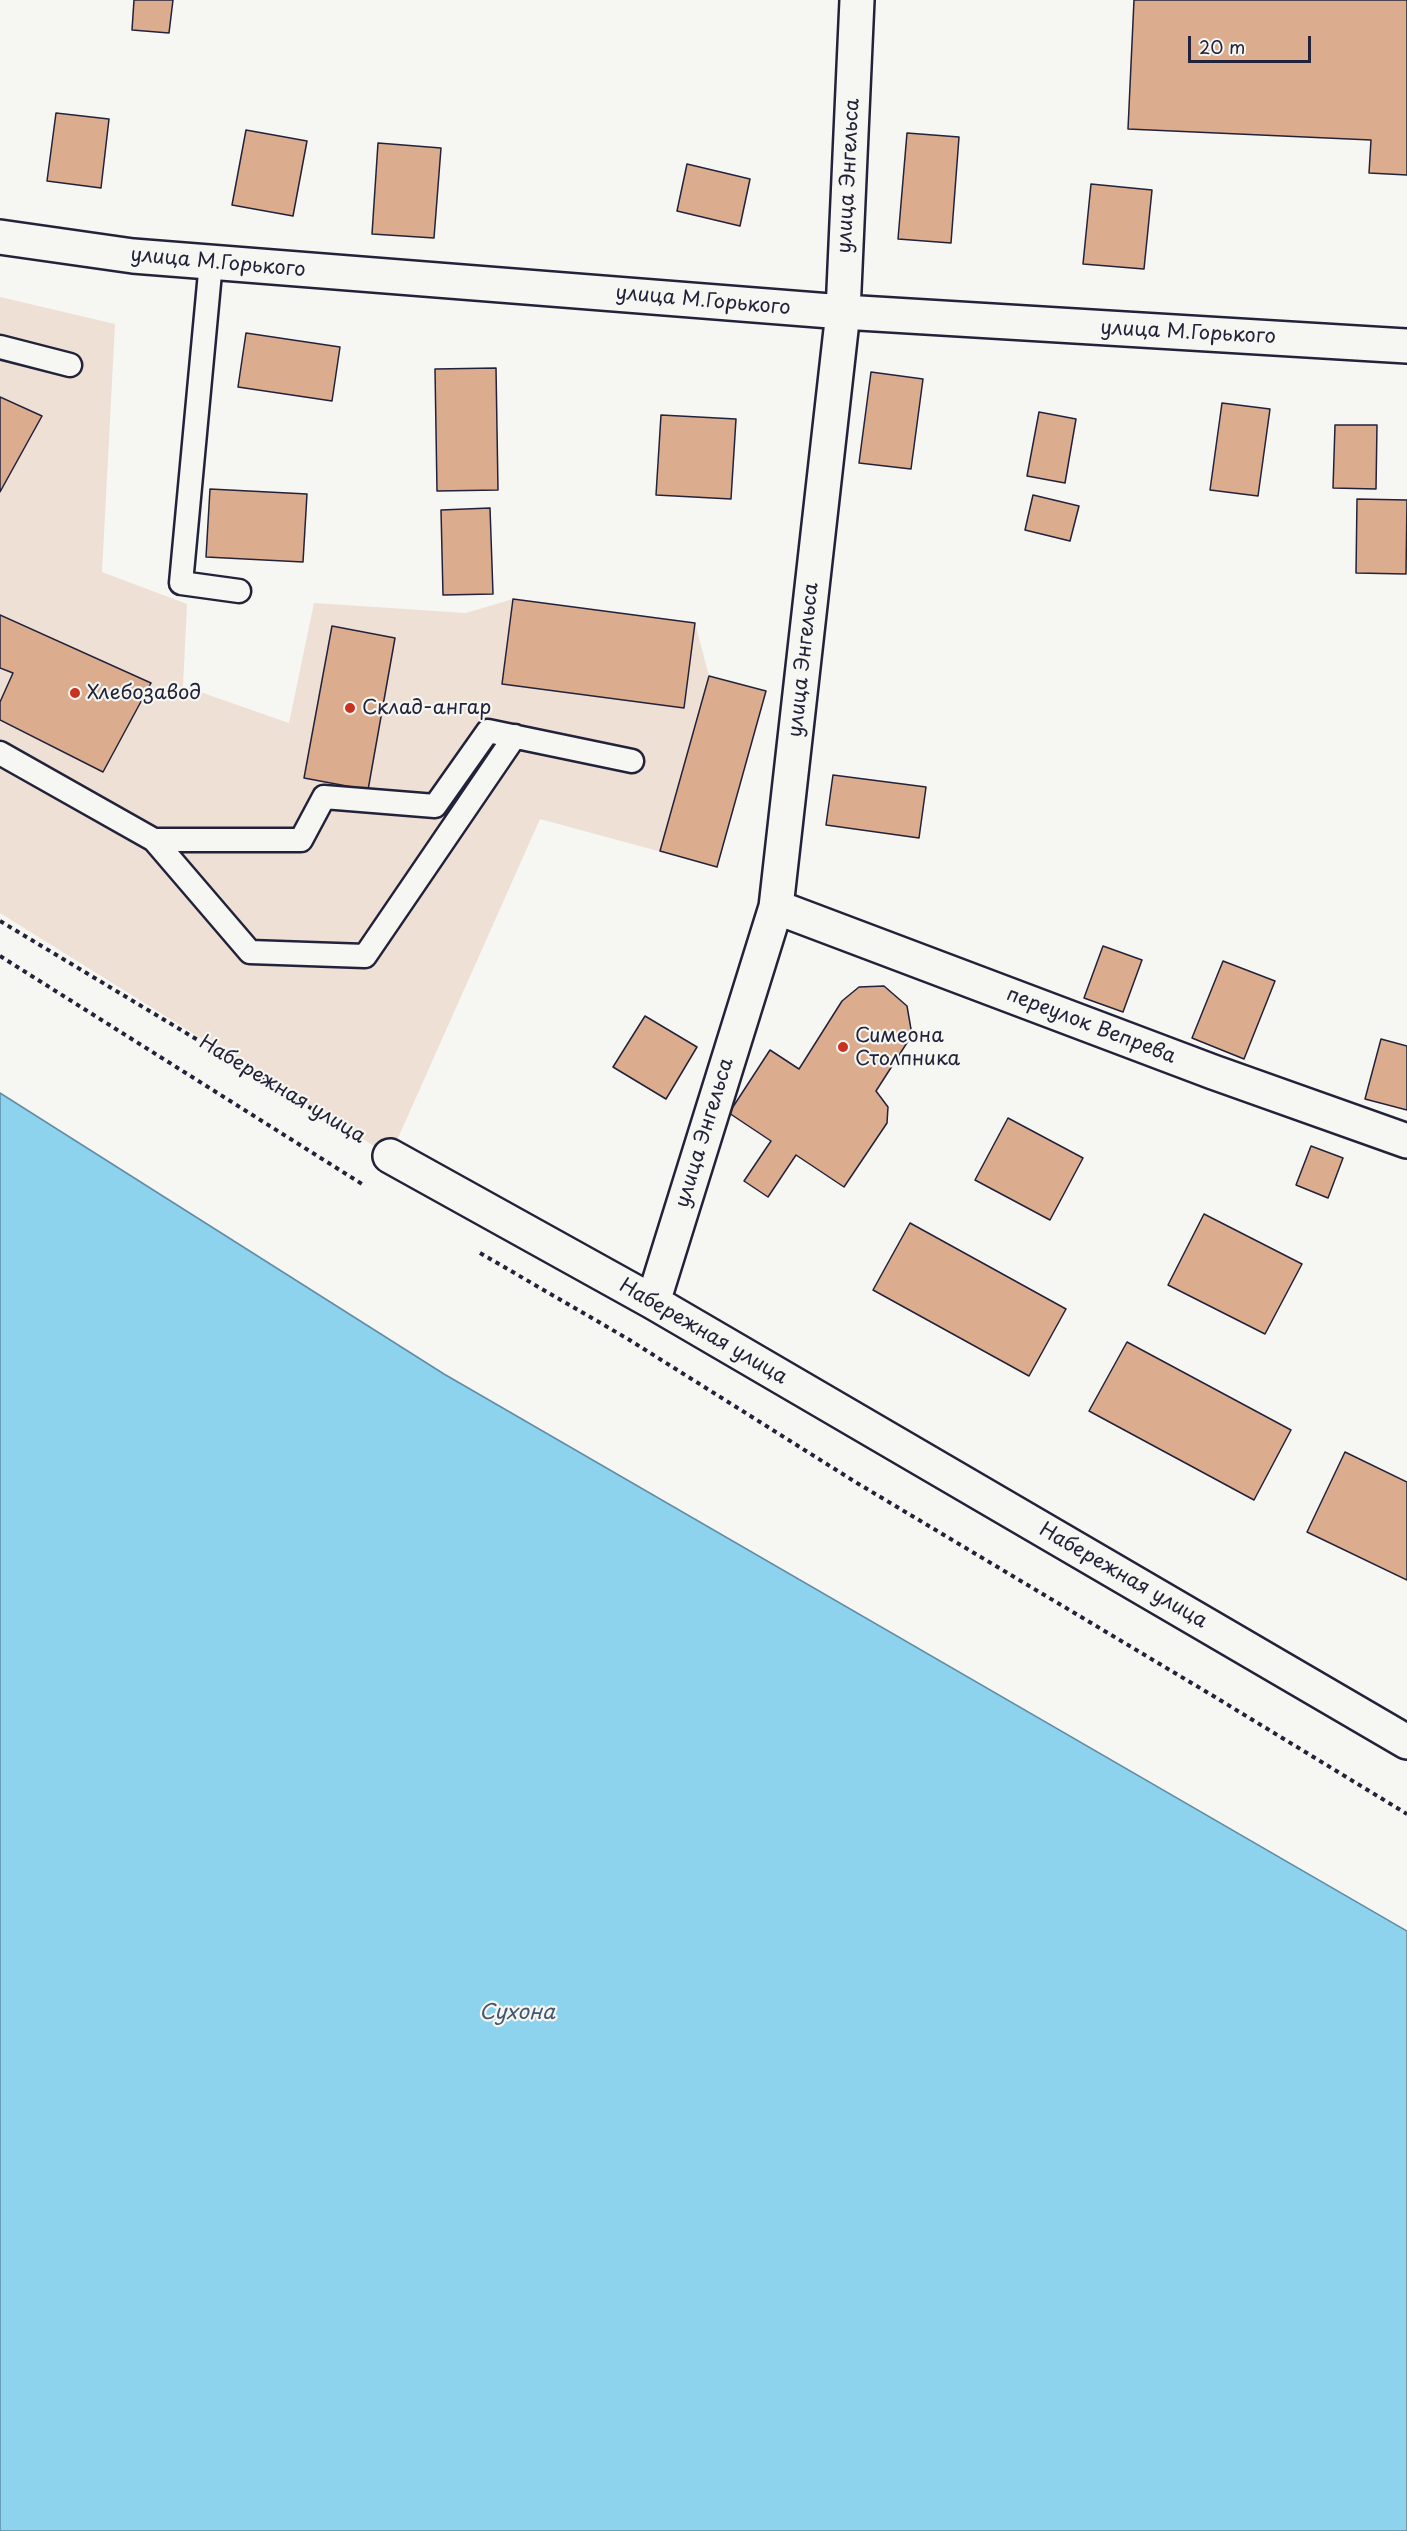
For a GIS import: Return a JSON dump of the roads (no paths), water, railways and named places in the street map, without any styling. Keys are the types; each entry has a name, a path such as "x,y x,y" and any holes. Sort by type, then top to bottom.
{"street":[{"name":"улица Энгельса","path":"653,1302 776,907 843,312 857,0"},
{"name":"улица М.Горького","path":"0,237 133,256 843,312 1407,346"},
{"name":"переулок Вепрева","path":"776,907 1213,1072 1407,1142"},
{"name":"Набережная улица","path":"390,1156 653,1302 1407,1742"}],"lane":[{"path":"211,262 182,584 239,591"},
{"path":"0,347 70,365"},
{"path":"154,840 301,840 324,797 435,806 489,731 632,761"},
{"path":"0,753 154,840 250,952 365,956 515,736"}],"water":[{"name":"Сухона","path":"0,1093 444,1374 1407,1931 1407,2531 0,2531"}],"place":[{"name":"Хлебозавод","path":"75,693"},
{"name":"Склад-ангар","path":"350,708"},
{"name":"Симеона Столпника","path":"843,1047"}]}
